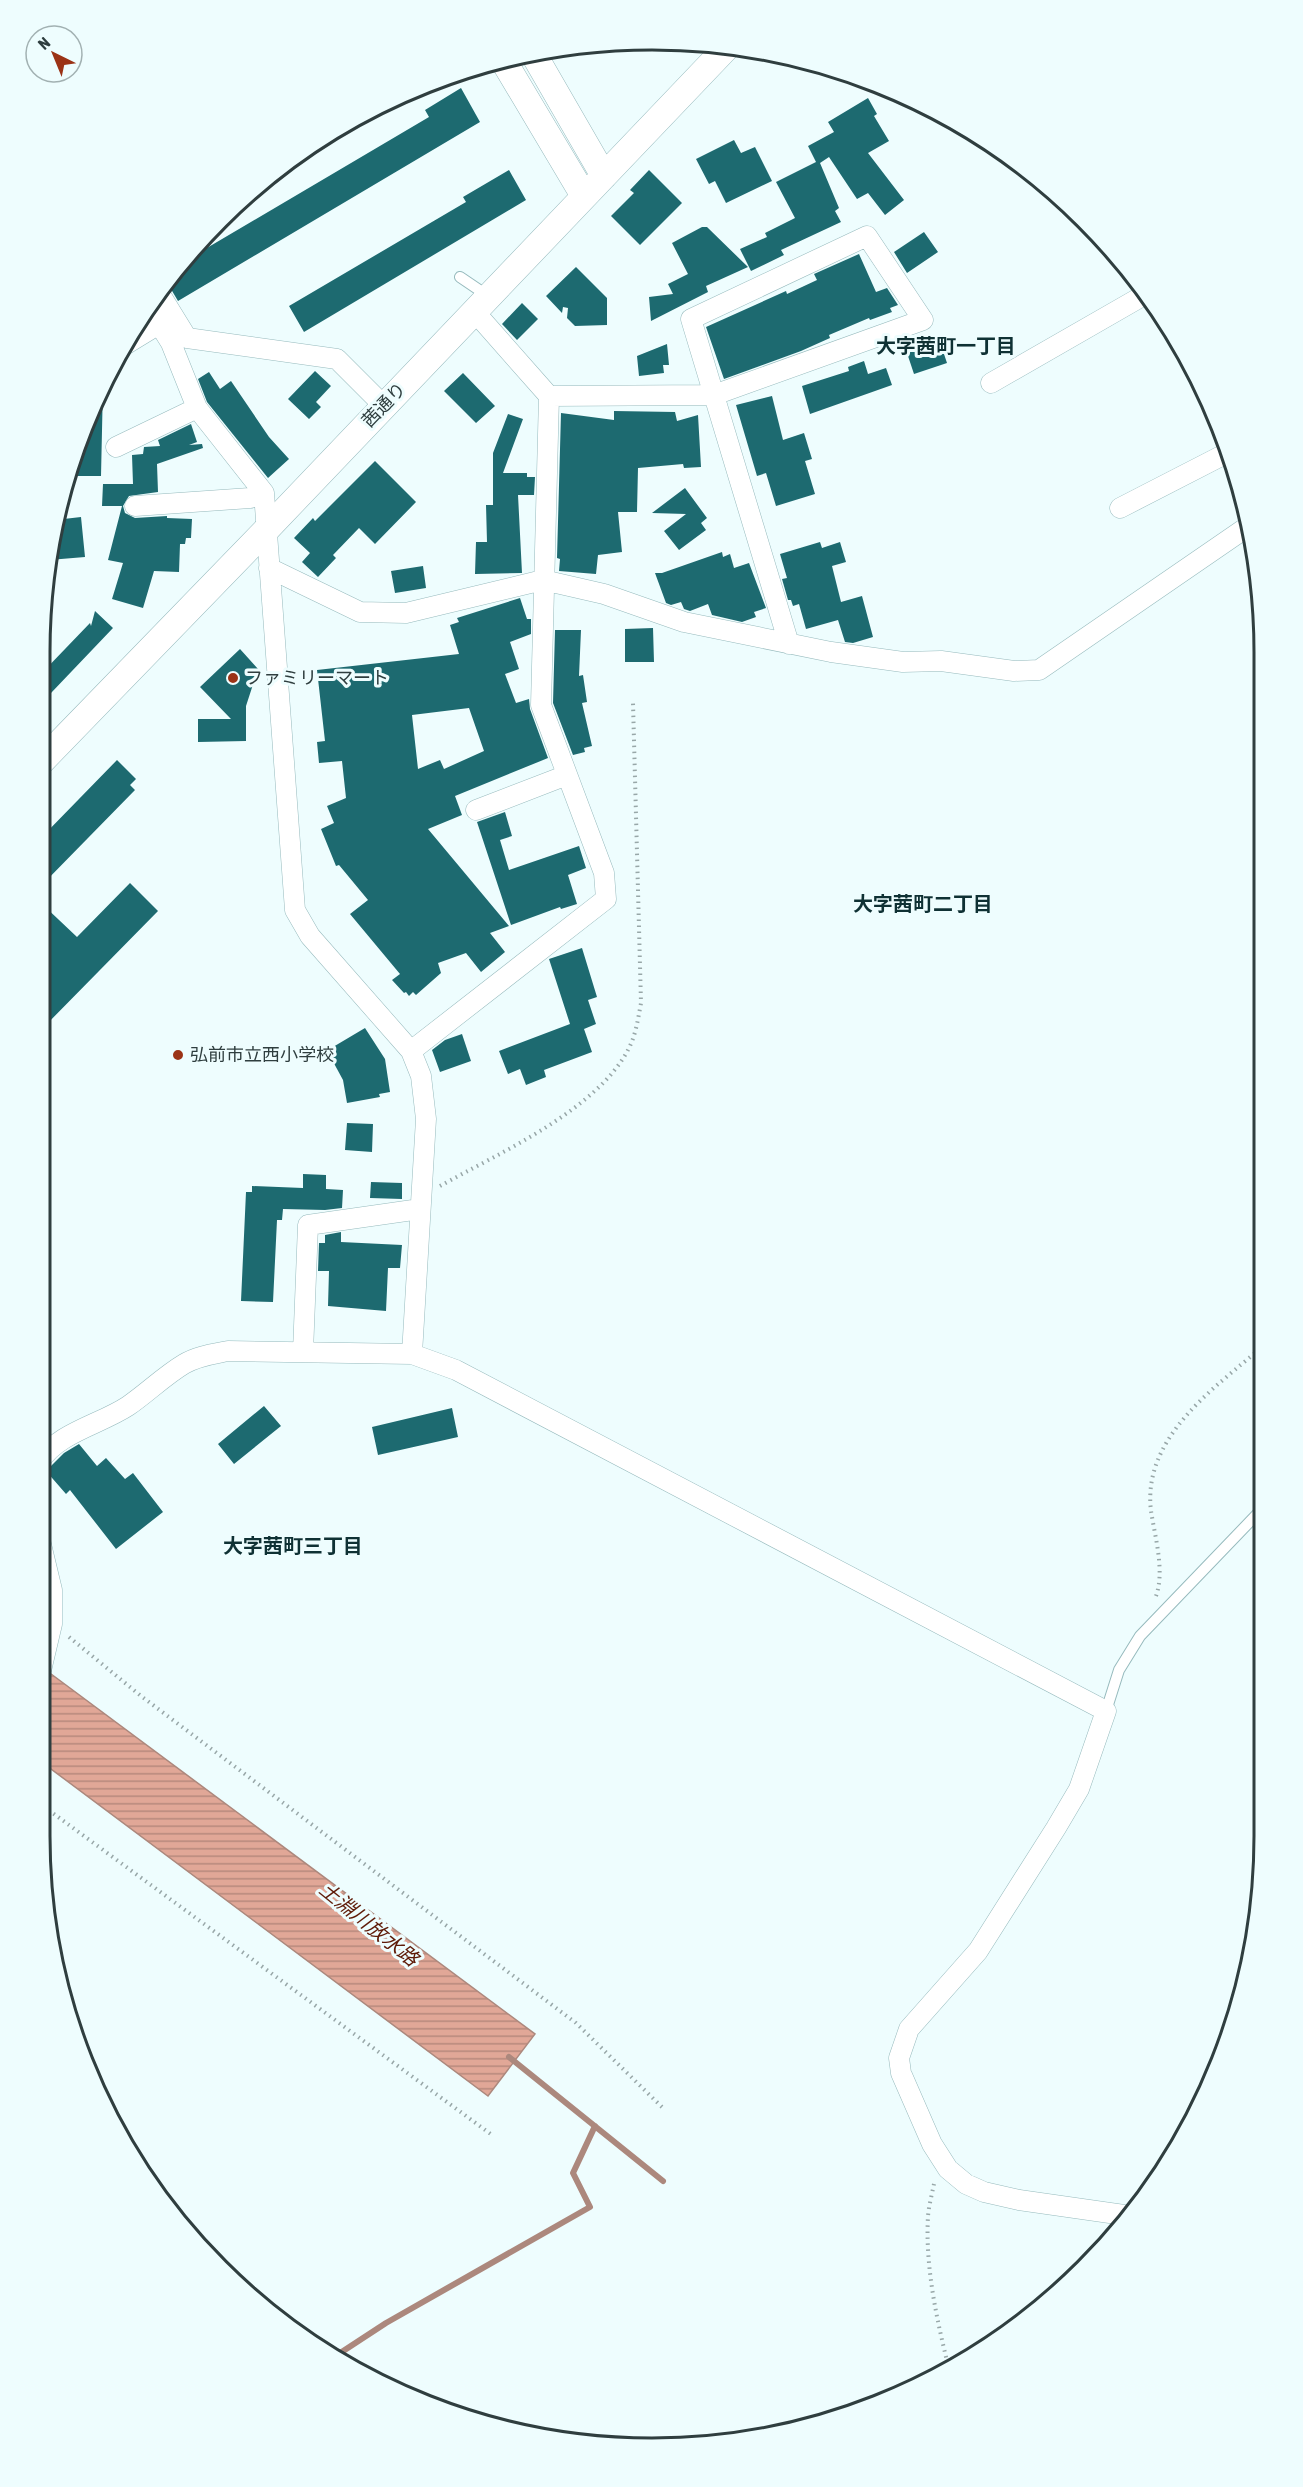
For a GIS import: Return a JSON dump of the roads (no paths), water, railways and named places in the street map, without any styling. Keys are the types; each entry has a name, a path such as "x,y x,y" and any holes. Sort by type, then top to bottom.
{"street":[{"name":"茜通り","path":"50,754 720,54"},
{"path":"537,60 604,176"},
{"path":"507,67 584,196"},
{"path":"549,396 714,395 923,320 867,236 691,319 714,395 789,644"},
{"path":"991,383 1139,298"},
{"path":"163,300 187,338 337,359 384,406"},
{"path":"411,1052 606,900 604,873 541,705 549,396 481,304"},
{"path":"153,314 171,343 197,408 264,493 295,910 310,936 411,1052 421,1076 426,1119 412,1354"},
{"path":"139,336 159,324"},
{"path":"116,447 197,408"},
{"path":"1120,508 1221,456"},
{"path":"135,506 250,498 264,493"},
{"path":"269,568 360,612 406,613 543,580 604,594 684,622 789,644 903,662 941,661 1014,671 1039,670 1241,531"},
{"path":"476,810 567,775"},
{"path":"303,1353 308,1225 421,1203"},
{"path":"50,1448 68,1436 127,1407 184,1364 207,1355 228,1351 412,1354 456,1370 1106,1711 1079,1789 1056,1828 978,1951 909,2030 899,2058 901,2073 932,2144 948,2169 966,2184 984,2192 1019,2200 1119,2214"},
{"path":"50,1582 52,1590 50,1634"}],"lane":[{"path":"460,277 481,304"},
{"path":"1106,1711 1119,1670 1140,1636 1254,1517"}],"water":[{"path":"50,1673 535,2034 488,2096 50,1768"}],"waterway":[{"name":"土淵川放水路","path":"509,2057 663,2181"},
{"path":"342,2352 386,2323 590,2207 573,2173 595,2126"}],"place":[{"name":"ファミリーマート","path":"233,678"},
{"name":"弘前市立西小学校","path":"178,1055"}],"district":[{"name":"大字茜町一丁目","path":"946,346"},
{"name":"大字茜町二丁目","path":"923,904"},
{"name":"大字茜町三丁目","path":"293,1546"}]}
